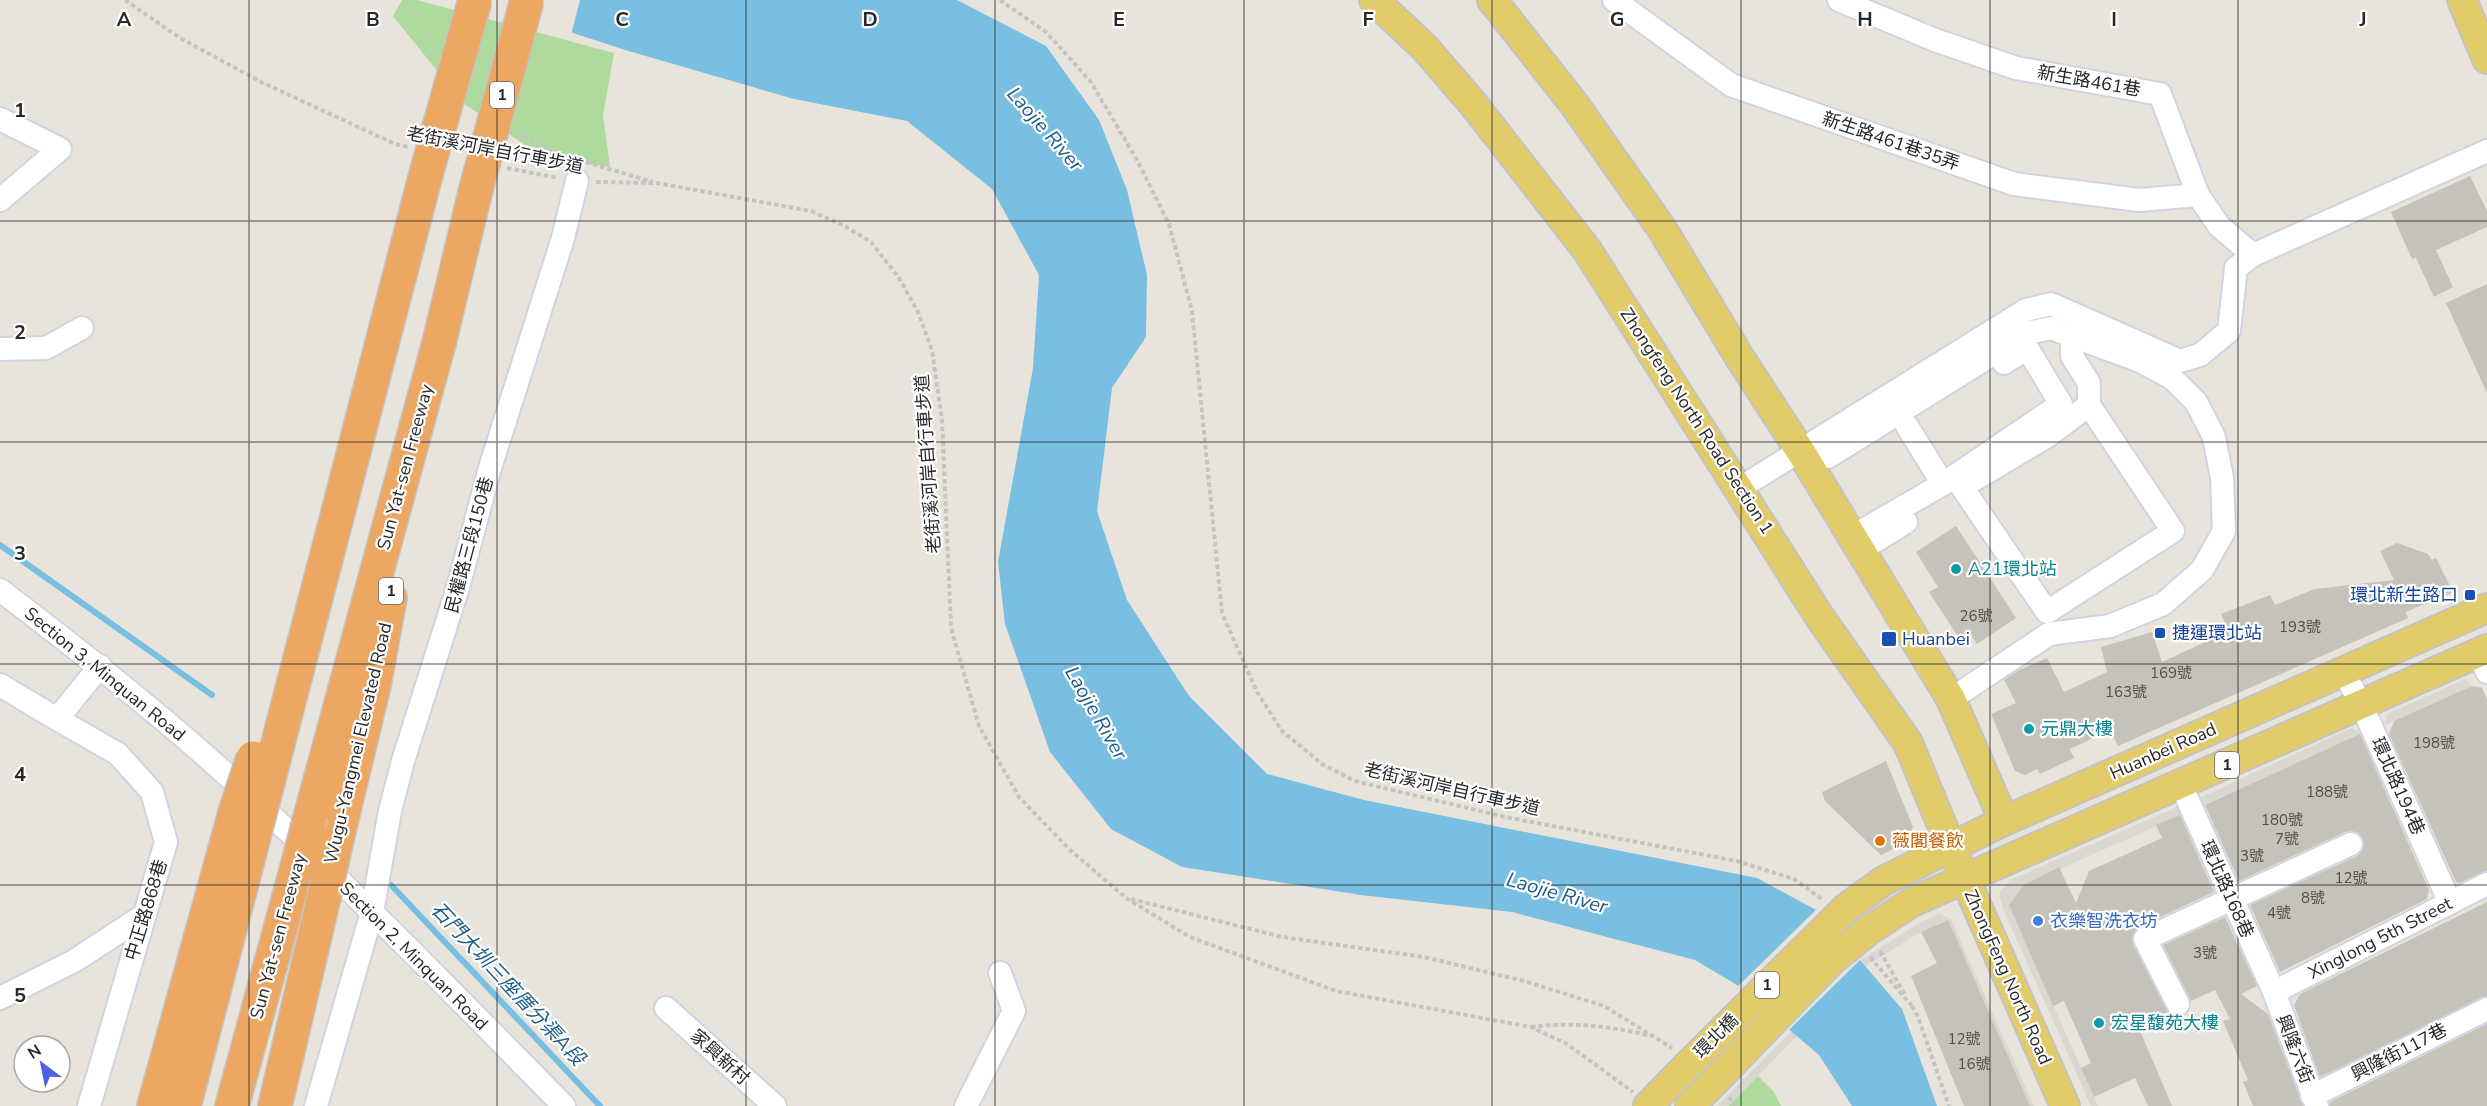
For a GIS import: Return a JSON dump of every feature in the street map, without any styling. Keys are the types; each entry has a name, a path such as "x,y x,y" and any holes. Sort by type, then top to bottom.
{"highway":[{"path":"154,1106 245,822 352,452 422,161 476,0"},
{"name":"Sun Yat-sen Freeway","path":"232,1106 439,343 476,189 527,0"},
{"name":"Wugu-Yangmei Elevated Road","path":"275,1106 374,685 439,343"},
{"path":"184,1106 245,822"}],"main road":[{"name":"Zhongfeng North Road Section 1","path":"1374,0 1432,56 1587,250 1740,488 1819,616 1908,743 1965,879"},
{"path":"1492,0 1574,104 1662,229 1951,699 2004,821"},
{"path":"2462,0 2487,59"},
{"name":"Huanbei Road","path":"1838,907 1885,880 2004,821 2487,608"},
{"name":"1","path":"1867,941 1912,902 2362,706 2484,658"},
{"name":"ZhongFeng North Road","path":"2004,821 1965,879 2065,1106"},
{"name":"環北橋","path":"1681,1056 1838,907"},
{"name":"環北橋","path":"1718,1086 1832,960 1867,941"},
{"name":"1","path":"1648,1105 1681,1056"},
{"name":"1","path":"1690,1106 1718,1086"}],"street":[{"name":"新生路461巷35弄","path":"1614,0 1731,85 2014,184 2139,200 2198,195"},
{"name":"新生路461巷","path":"1839,0 1935,40 2016,68 2160,94 2198,195 2219,226 2253,255"},
{"path":"0,119 60,149 0,200"},
{"path":"1740,488 2026,310 2051,304 2180,361 2200,355 2229,331 2236,268 2253,255 2487,151"},
{"name":"民權路三段150巷","path":"316,1106 372,912 390,811 403,761 459,584 490,468 563,238 577,182"},
{"path":"0,349 46,348 82,328"},
{"path":"1801,452 1828,457 2027,333 2051,328 2140,361 2172,378 2196,402 2214,437 2222,478 2224,531 2202,570 2163,604 2110,626 2049,634 1951,699"},
{"path":"1907,426 2047,612 2173,531 2089,405 2089,383 2073,356 2072,336"},
{"path":"1860,439 1869,448 2027,348 2061,404 1952,486"},
{"path":"1857,543 1952,486 2049,435 2089,405"},
{"name":"Section 3, Minquan Road","path":"0,590 100,666 209,759"},
{"path":"57,719 100,666"},
{"name":"環北路194巷","path":"2343,671 2362,706 2450,903"},
{"name":"中正路868巷","path":"0,686 118,754 152,792 166,842 89,1106"},
{"name":"Section 2, Minquan Road","path":"209,759 372,912 564,1106"},
{"name":"環北路168巷","path":"2181,785 2274,992"},
{"path":"2178,1004 2145,939 2351,844"},
{"name":"Xinglong 5th Street","path":"2274,992 2487,884"},
{"path":"0,998 74,961 143,916"},
{"path":"966,1106 1014,1011 1000,973"},
{"name":"興隆六街","path":"2274,992 2315,1101"},
{"name":"家興新村","path":"666,1008 775,1106"},
{"name":"興隆街117巷","path":"2315,1101 2487,1009"}],"path":[{"name":"老街溪河岸自行車步道","path":"126,0 180,38 251,77 395,144 422,161"},
{"name":"老街溪河岸自行車步道","path":"1000,0 1046,32 1090,82 1137,160 1169,224 1192,311 1222,612 1257,692 1282,731 1322,764 1355,781 1505,817 1737,861 1794,879 1838,907"},
{"path":"514,131 549,151 657,183"},
{"path":"395,144 412,139"},
{"name":"老街溪河岸自行車步道","path":"500,167 577,182 657,183 811,211 843,225 872,242 899,278 918,312 932,350 942,420 951,628 979,726 1019,796 1069,849 1126,898 1190,937 1336,991 1531,1027 1566,1044 1611,1074 1648,1105"},
{"name":"老街溪河岸自行車步道","path":"1126,898 1282,937 1424,957 1524,981 1604,1006 1681,1056"},
{"path":"1867,941 1912,1006"},
{"path":"1867,941 1918,1017 1949,1106"},
{"path":"1531,1027 1568,1023 1587,1024 1616,1027 1655,1037"},
{"path":"1718,1086 1736,1106"}],"green space":[{"path":"402,0 417,0 614,53 603,115 610,167 544,158 463,103 393,16"},
{"path":"1758,1076 1774,1092 1781,1106 1728,1106"}],"shaded area":[{"path":"2465,679 2472,686 2385,725 2387,714"},
{"path":"2351,728 2362,734 2202,806 2197,799"},
{"path":"2177,807 2186,813 2024,885 2009,905 2098,1106 2091,1106 2003,909 1999,893 2010,880"},
{"path":"1939,913 1951,919 2034,1106 2030,1106 1947,920 1921,932 1869,964 1728,1106 1717,1106 1864,958"}],"water":[{"name":"Laojie River","path":"472,0 957,0 1046,46 1099,120 1127,190 1147,275 1146,337 1112,388 1097,511 1127,600 1189,696 1267,774 1364,800 1757,878 1818,911 1902,1009 1937,1106 1852,1106 1819,1055 1737,985 1695,960 1512,912 1361,895 1182,867 1111,829 1050,752 1005,624 998,562 1033,368 1039,275 992,189 907,121 794,99 625,50"}],"pier":[{"path":"469,0 580,0 571,35"},
{"path":"1818,908 1862,958 1787,1032 1736,988"}],"building":[{"path":"2470,176 2487,211 2487,227 2436,250 2453,287 2434,297 2416,258 2412,259 2391,212"},
{"path":"2487,284 2487,393 2446,303"},
{"name":"A21環北站","path":"1956,526 2016,618 1977,644 1969,631 1959,638 1929,592 1938,587 1916,552"},
{"path":"2397,543 2428,554 2432,560 2436,558 2453,592 2406,612 2408,618 2118,746 2110,730 2070,749 2074,758 2040,774 2037,769 2025,775 2015,771 1991,714 2016,703 2004,680 2019,670 2047,658 2064,692 2107,672 2101,647 2152,632 2162,662 2229,631 2221,614 2270,595 2275,605 2315,589 2394,580 2380,551"},
{"path":"2472,686 2482,688 2487,699 2487,871 2459,883 2456,882 2389,734 2394,721"},
{"path":"2360,734 2429,890 2427,899 2280,972 2250,905 2357,856 2362,851 2363,839 2358,833 2345,832 2239,881 2205,805"},
{"path":"1886,761 1913,827 1905,843 1881,855 1825,801 1822,792"},
{"path":"2180,815 2214,892 2139,927 2132,939 2168,1012 2138,1026 2172,1106 2148,1106 2135,1078 2094,1097 2081,1068 2091,1063 2064,1001 2053,1006 2009,905 2024,885 2059,867 2076,903 2089,871 2162,838 2156,825"},
{"path":"2487,902 2487,996 2320,1077 2294,1005 2300,994"},
{"path":"2225,917 2257,986 2241,994 2268,1014 2303,1106 2253,1106 2243,1082 2248,1080 2223,1021 2230,1019 2215,990 2191,1001 2163,945"},
{"path":"1948,920 2030,1106 1964,1106 1911,976 1937,963 1921,932"},
{"path":"2487,1024 2487,1106 2330,1106 2330,1102"}],"waterway":[{"name":"石門大圳三座厝分渠A段","path":"0,545 212,695"},
{"name":"石門大圳三座厝分渠A段","path":"391,885 600,1106"}],"place":[{"name":"A21環北站","path":"1956,569"},
{"name":"環北新生路口","path":"2470,595"},
{"name":"捷運環北站","path":"2160,633"},
{"name":"Huanbei","path":"1889,639"},
{"name":"元鼎大樓","path":"2029,729"},
{"name":"薇閣餐飲","path":"1880,841"},
{"name":"衣樂智洗衣坊","path":"2038,921"},
{"name":"宏星馥苑大樓","path":"2099,1023"}]}
